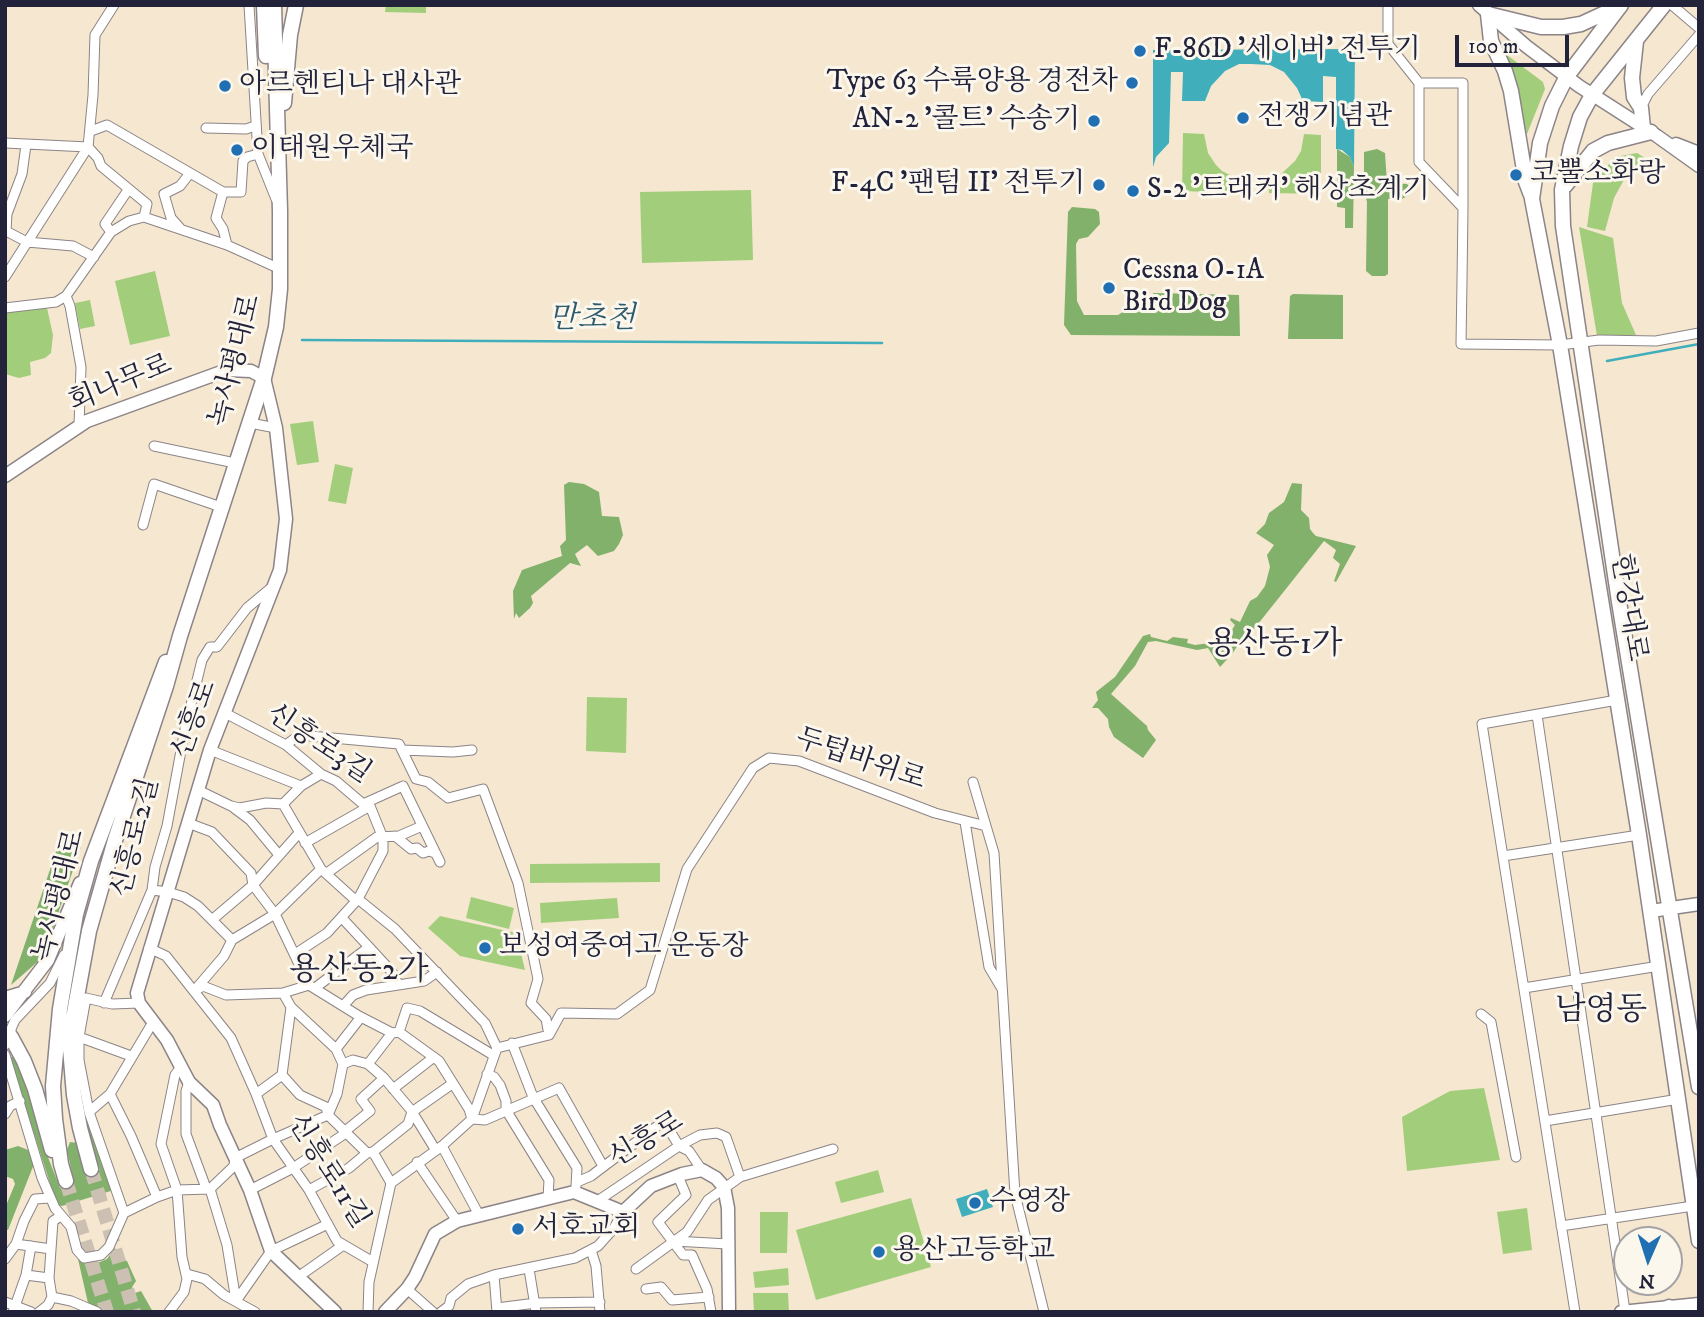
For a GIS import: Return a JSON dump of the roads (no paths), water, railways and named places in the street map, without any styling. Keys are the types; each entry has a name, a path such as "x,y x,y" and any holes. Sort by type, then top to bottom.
{"main road":[{"path":"264,5 269,114 278,132"},
{"name":"녹사평대로","path":"91,1169 71,1048 72,1024 89,931 180,636 264,378 277,319 280,211 274,5"},
{"path":"286,5 287,87"},
{"path":"278,132 287,87 290,35 296,5"},
{"name":"한강대로","path":"1664,5 1592,95 1580,117 1562,190 1563,226 1619,602 1699,1087"},
{"path":"1532,199 1526,182 1511,91 1491,41 1484,9 1541,27 1563,27 1581,24 1601,10 1621,6"},
{"name":"한강대로","path":"1621,6 1567,76 1552,106 1540,143 1532,199 1560,345 1639,835 1699,1241"},
{"path":"1562,190 1593,151 1608,143 1650,132 1634,97 1632,78 1636,41"},
{"name":"녹사평대로","path":"66,1181 55,1119 54,1061 74,927 156,684 180,636"},
{"path":"8,1041 24,1061 35,1089 54,1158 61,1164"},
{"path":"55,1119 68,1124 83,1114"}],"street":[{"path":"6,274 88,147 95,35 114,5"},
{"path":"249,5 258,154 280,211"},
{"path":"1388,5 1388,44 1419,83 1419,162 1462,208"},
{"path":"1672,5 1699,28"},
{"path":"1484,9 1526,46 1592,95 1699,166"},
{"path":"1641,108 1648,94 1699,35"},
{"path":"1419,83 1463,83 1461,344 1560,345 1599,340 1656,341 1699,333"},
{"path":"91,131 107,125 223,192 241,192 243,161 258,154"},
{"path":"206,128 246,129 256,126"},
{"path":"1650,132 1699,145"},
{"path":"1650,132 1699,155"},
{"path":"5,143 88,147"},
{"path":"26,145 22,174 7,214 6,232 27,242 73,246 93,257"},
{"path":"88,147 101,166 147,204 144,217"},
{"path":"181,229 171,218 164,194 180,186 190,173"},
{"path":"111,232 106,224 128,190"},
{"path":"223,192 216,218 223,229 227,245"},
{"path":"5,308 57,302 66,296 111,232 128,221 144,217 227,245 280,269"},
{"path":"66,296 81,367 79,425"},
{"name":"회나무로","path":"8,470 79,425 226,370 251,371 264,378"},
{"name":"신흥로","path":"139,1003 138,986 210,750 275,585 285,544 286,519 276,428 264,378"},
{"path":"250,423 276,428"},
{"path":"154,446 235,463"},
{"path":"143,525 154,484 221,507"},
{"name":"신흥로2길","path":"104,1003 152,890 202,660 210,647 217,646 247,608 275,585"},
{"path":"1575,1312 1482,724 1617,700"},
{"name":"신흥로3길","path":"225,713 286,745 321,774 335,781 366,805 383,838"},
{"path":"1537,715 1623,1312 1667,1310 1699,1304"},
{"path":"5,1016 44,968 53,951 69,907 97,860 152,727"},
{"path":"286,745 299,735 399,744 416,779 428,782 448,798 483,789 518,883 538,979 531,1003 546,1019 549,1035 512,1043 495,1052"},
{"path":"210,750 302,786"},
{"path":"402,750 472,750"},
{"name":"두텁바위로","path":"549,1035 561,1013 617,1014 650,990 687,869 753,768 769,758 799,761 935,813 986,826"},
{"path":"198,790 240,808 266,803 283,804 302,786 321,774"},
{"path":"305,843 366,805 413,783 416,779"},
{"path":"973,782 994,853 1015,1194 1044,1312"},
{"path":"403,786 440,862"},
{"path":"283,804 324,871 353,898 358,899 394,929 437,972 485,1023 495,1052 472,1119 391,1183 369,1282 368,1312"},
{"path":"232,806 250,820 279,855"},
{"path":"965,822 989,967 1004,994"},
{"path":"188,823 212,832 251,873 253,886 275,914 312,986 360,1017 395,1033 439,1061 469,1109 472,1119"},
{"path":"194,991 224,956 232,940 275,914 324,871 377,837 395,836 422,826"},
{"path":"213,919 253,886 299,833"},
{"path":"1503,856 1639,835"},
{"path":"395,836 411,849 435,853"},
{"path":"295,954 327,933 358,899 383,851 383,838"},
{"path":"152,890 184,897 213,919 232,940"},
{"path":"1651,911 1699,904"},
{"path":"342,918 392,972 398,984"},
{"path":"8,1041 15,1020 50,984 61,965 74,927"},
{"path":"194,991 203,986 226,995 283,993 312,986 369,947"},
{"name":"신흥로11길","path":"149,948 166,956 231,1038 273,1139 309,1190 342,1246 373,1262"},
{"path":"1524,988 1659,967"},
{"path":"344,1006 353,995 366,990 424,981 437,972"},
{"path":"5,998 26,992"},
{"path":"235,1158 328,1115 344,1065 337,1049 291,1007 283,993"},
{"path":"124,1213 83,1114 79,1037 86,998 104,1003 139,1003 167,1041 189,1082 213,1105 250,1190 271,1251 335,1312"},
{"path":"291,1007 282,1075 300,1095 326,1107 328,1115 345,1133 370,1152 391,1183"},
{"path":"368,1064 395,1033 407,1008 420,1011 495,1052"},
{"path":"1481,1014 1491,1022 1516,1157"},
{"path":"337,1049 360,1017"},
{"path":"83,1114 110,1094 153,1022"},
{"path":"79,1037 131,1056"},
{"path":"512,1043 533,1097 577,1168 575,1187"},
{"path":"5,1055 10,1085 20,1101 50,1198 71,1227 80,1256 93,1258 101,1255 109,1247 124,1213 157,1196 177,1190 208,1189 234,1166 235,1158"},
{"path":"393,1089 434,1057"},
{"path":"344,1065 353,1060 368,1064 384,1078 439,1147 479,1215"},
{"path":"169,1312 184,1292 187,1274 182,1258 177,1190 161,1144 175,1075 181,1067"},
{"path":"487,1074 494,1077 500,1085 506,1101 506,1110 549,1180 548,1198"},
{"name":"신흥로11길","path":"256,1094 282,1075"},
{"path":"250,1190 293,1168 345,1133 370,1111 361,1098 384,1078"},
{"path":"189,1082 186,1091 186,1134 227,1245 236,1301"},
{"path":"309,1190 349,1168 408,1124 412,1112 452,1084"},
{"path":"472,1119 485,1120 559,1088 603,1166"},
{"path":"110,1094 157,1196"},
{"path":"1545,1121 1596,1115 1679,1099"},
{"path":"5,1114 10,1106 20,1101"},
{"path":"385,1312 407,1289 435,1234 457,1221 548,1198 575,1187 664,1121 679,1146 689,1151 702,1170"},
{"name":"신흥로","path":"596,1202 679,1146 700,1135 717,1133 726,1137 740,1177"},
{"path":"636,1269 687,1232 708,1199 740,1177 833,1149"},
{"path":"417,1162 457,1221"},
{"name":"신흥로","path":"575,1187 596,1202 623,1212 651,1186 678,1175 702,1170 716,1178 724,1187"},
{"name":"신흥로","path":"673,1241 658,1222 687,1195 678,1175"},
{"path":"646,1289 662,1287 672,1300 729,1309 728,1208 724,1187"},
{"path":"5,1259 16,1244 35,1199 50,1198"},
{"path":"1561,1226 1693,1206"},
{"path":"441,1312 449,1306 451,1298 468,1284 494,1275 575,1258 592,1250 614,1228 623,1212"},
{"path":"38,1312 48,1305 52,1297 49,1278 53,1221 61,1216"},
{"path":"236,1301 271,1251 328,1224"},
{"path":"673,1241 728,1244"},
{"path":"673,1241 683,1255 692,1255 710,1305"},
{"path":"16,1244 51,1249"},
{"path":"14,1309 26,1275 31,1246"},
{"path":"298,1277 342,1246"},
{"path":"494,1275 497,1310 600,1307 592,1250"},
{"path":"529,1269 536,1308"},
{"path":"187,1274 205,1279 224,1295 254,1312"},
{"path":"26,1275 49,1278"},
{"path":"407,1289 433,1312"},
{"path":"52,1297 71,1301 97,1312"},
{"path":"5,1302 14,1309 31,1312"}],"water":[{"path":"1355,49 1354,167 1350,157 1342,150 1336,149 1336,77 1323,76 1323,102 1303,101 1297,88 1284,72 1270,65 1239,64 1225,71 1211,86 1205,101 1182,101 1183,72 1171,72 1169,143 1156,157 1153,167 1153,50"},
{"name":"수영장","path":"987,1189 993,1207 962,1217 956,1199"}],"waterway":[{"name":"만초천","path":"302,340 882,343"},
{"name":"만초천","path":"1607,361 1699,344"}],"tunnel":[{"path":"74,947 96,882"},
{"path":"91,1169 134,1312"},
{"path":"66,1181 107,1312"}],"place":[{"name":"F-86D '세이버' 전투기","path":"1140,51"},
{"name":"Type 63 수륙양용 경전차","path":"1132,83"},
{"name":"아르헨티나 대사관","path":"225,86"},
{"name":"전쟁기념관","path":"1243,118"},
{"name":"AN-2 '콜트' 수송기","path":"1094,121"},
{"name":"이태원우체국","path":"237,150"},
{"name":"코뿔소화랑","path":"1516,175"},
{"name":"F-4C '팬텀 II' 전투기","path":"1099,185"},
{"name":"S-2 '트래커' 해상초계기","path":"1133,191"},
{"name":"Cessna O-1A Bird Dog","path":"1109,288"},
{"name":"보성여중여고 운동장","path":"485,948"},
{"name":"수영장","path":"975,1203"},
{"name":"서호교회","path":"518,1229"},
{"name":"용산고등학교","path":"879,1252"}],"district":[{"name":"용산동1가","path":"1275,646"},
{"name":"용산동2가","path":"359,972"},
{"name":"남영동","path":"1601,1012"}]}
